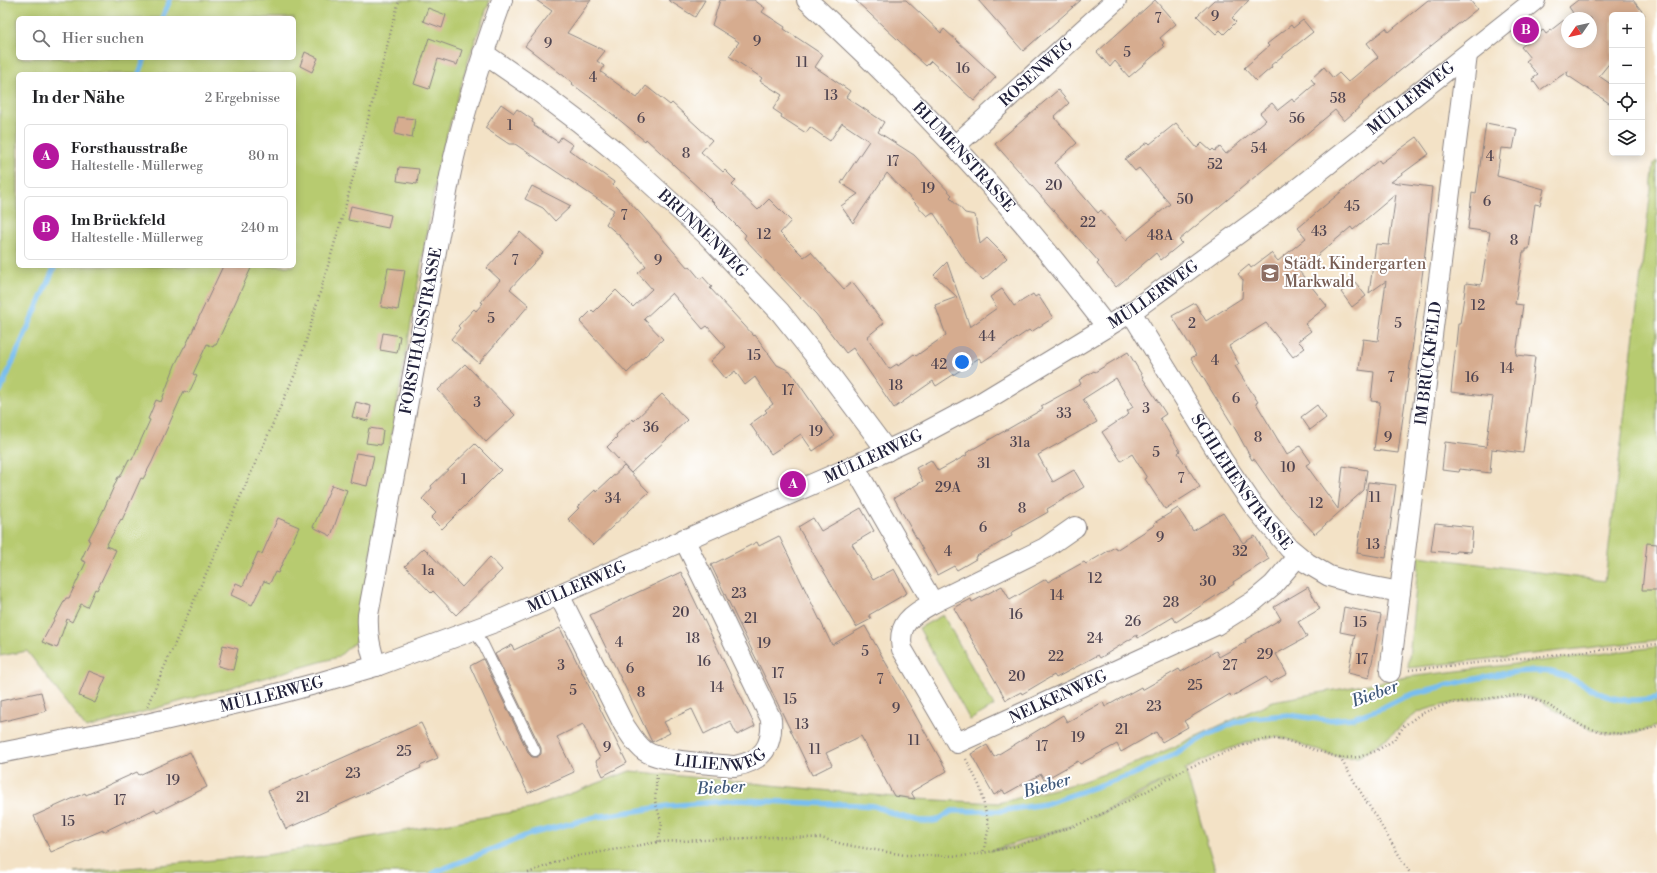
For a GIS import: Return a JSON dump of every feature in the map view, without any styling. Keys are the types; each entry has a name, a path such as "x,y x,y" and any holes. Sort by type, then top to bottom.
{"street":[{"name":"FORSTHAUSSTRASSE","path":"376,666 369,646 367,632 368,616 456,149 482,53 502,0"},
{"name":"BLUMENSTRASSE","path":"807,0 878,66 956,145 1064,270 1107,327"},
{"name":"ROSENWEG","path":"956,145 1116,0"},
{"name":"MÜLLERWEG","path":"0,753 138,726 318,683 376,666 472,631 559,595 684,539 854,466 951,420 1131,312 1273,208 1535,0"},
{"name":"BRUNNENWEG","path":"482,53 538,91 579,122 627,162 708,236 784,318 828,372 887,451"},
{"name":"IM BRÜCKFELD","path":"1390,672 1467,55"},
{"name":"SCHLEHENSTRASSE","path":"1131,312 1223,461 1253,505 1289,548 1318,570 1334,578 1400,592"},
{"path":"854,466 933,603"},
{"path":"957,743 902,649 900,640 904,626 911,616 933,603 1046,548 1075,527"},
{"name":"LILIENWEG","path":"559,595 624,725 636,744 645,752 658,758 735,766 745,764 764,752 769,744 772,732 771,719 684,539"},
{"name":"NELKENWEG","path":"957,743 1216,625 1254,601 1273,585 1298,556"}],"lane":[{"path":"472,631 483,644 535,751"}],"path":[{"path":"138,726 296,372 346,204 399,0"},
{"path":"1390,672 1657,644"},
{"path":"528,873 567,858 658,842 772,837 821,838 846,845 905,855 963,856 983,853 1017,846 1085,822 1133,799 1185,769 1249,743 1264,739 1282,739 1340,758 1359,756 1376,751 1394,740 1404,726 1419,715 1451,703 1516,695 1534,698 1584,727 1603,732 1629,734 1657,726"},
{"path":"957,743 973,771 980,787 984,803 989,827 983,853"},
{"path":"658,758 655,801 662,824 658,842"},
{"path":"1340,758 1410,873"}],"green space":[{"path":"0,0 490,0 470,55 439,162 356,641 338,657 86,728 27,651 0,656"},
{"path":"1657,161 1657,640 1408,668 1419,556 1605,581 1654,163"},
{"path":"943,615 994,706 970,720 919,628"},
{"path":"1657,647 1657,726 1632,733 1620,734 1597,731 1575,722 1535,699 1516,695 1464,701 1434,707 1423,711 1413,716 1391,735 1358,757 1349,758 1329,754 1282,738 1271,737 1246,743 1185,769 1216,873 75,873 267,855 530,809 630,771 915,799 998,803 1078,783 1147,759 1273,701 1408,677","holes":["1171,777 1140,795 1093,818 1093,817","1074,825 1017,846 990,851"]}],"building":[{"path":"536,0 591,0 567,33 605,51 597,61 604,66 601,72 637,98 646,86 670,105 672,103 712,140 701,152 723,172 725,170 736,181 732,185 758,210 769,199 791,221 780,233 804,257 811,252 844,289 852,282 884,323 867,337 889,369 897,364 898,366 914,354 916,356 946,335 935,305 957,297 934,275 947,262 970,327 997,308 990,297 1002,289 1014,306 1033,294 1035,297 1038,295 1053,318 1031,332 1029,330 982,362 979,358 936,386 933,381 894,408 853,348 846,353 816,314 744,238 746,235 703,192 646,139 645,141 525,46 552,11"},
{"path":"668,0 705,0 695,17"},
{"path":"720,0 754,0 765,8 762,12 785,27 784,29 823,55 815,67 850,91 846,97 884,122 878,132 914,155 952,195 950,197 965,213 975,215 980,244 987,238 1007,258 983,280 966,262 933,212 927,216 887,173 853,223 841,206 858,194 841,183 869,141 842,123 830,141 810,127 806,133 781,117 782,115 773,109 782,95 760,81 762,78 729,56 739,42 712,25"},
{"path":"855,0 906,0 941,33 944,29 996,77 974,101 931,61 926,66"},
{"path":"978,0 1081,0 1023,51"},
{"path":"1155,0 1176,24 1160,38 1164,43 1162,45 1164,47 1129,77 1115,61 1110,67 1097,52"},
{"path":"1214,0 1249,0 1232,18 1236,22 1224,34 1220,30 1216,34 1197,16"},
{"path":"1428,0 1470,0 1477,9 1396,74 1362,103 1363,104 1344,121 1335,110 1179,240 1182,243 1161,260 1156,253 1116,287 1097,264 1099,262 995,144 1058,90 1069,103 1054,117 1077,143 1055,163 1098,213 1101,210 1126,240 1170,204 1139,168 1135,171 1125,159 1148,142 1150,144 1176,123 1197,148 1202,143 1211,151 1213,149 1215,151 1220,147 1226,154 1266,120 1260,113 1272,103 1278,110 1292,99 1294,102 1315,84 1311,79 1324,67 1333,78 1339,73 1348,82 1378,57 1367,43 1386,28 1389,32"},
{"path":"1578,0 1633,0 1643,12 1609,12 1609,64 1599,76 1609,83 1609,103 1567,75 1568,71 1540,90 1532,79 1538,75 1526,61 1530,58 1521,47 1543,30 1546,34 1561,22 1561,48 1597,48 1597,12 1572,12 1569,7"},
{"path":"428,8 446,15 442,28 423,21"},
{"path":"1303,20 1313,32 1271,65 1272,67 1256,81 1244,68 1269,46 1267,44 1291,25 1293,28"},
{"path":"429,38 462,50 457,65 438,59 429,89 414,84"},
{"path":"305,52 318,58 312,72 300,66"},
{"path":"501,104 514,113 517,109 533,120 532,122 535,124 534,126 558,142 561,137 573,145 569,150 614,182 613,185 641,214 688,268 690,267 700,279 703,277 712,287 710,288 754,336 755,335 777,365 790,371 835,436 813,451 801,434 771,454 750,424 767,412 765,410 773,404 755,377 745,385 735,371 725,379 710,361 726,347 707,326 703,329 672,293 644,319 663,339 627,373 580,322 592,310 594,312 616,290 633,307 652,289 638,273 646,266 620,236 606,224 614,210 515,144 509,144 485,128"},
{"path":"398,117 415,119 412,138 395,134"},
{"path":"1486,123 1517,129 1513,149 1501,148 1497,176 1544,189 1540,205 1535,204 1529,249 1526,249 1526,252 1523,252 1515,304 1523,305 1516,355 1535,357 1523,453 1492,449 1490,473 1460,469 1459,472 1442,470 1445,442 1486,447 1493,397 1451,392 1458,324 1460,324 1466,283 1481,285 1490,232 1468,229 1472,193 1476,194"},
{"path":"1417,137 1429,154 1391,182 1432,187 1424,262 1398,453 1374,450 1380,402 1371,401 1374,372 1359,370 1363,339 1378,341 1386,281 1369,293 1376,244 1389,245 1396,194 1353,230 1351,227 1299,271 1327,306 1305,324 1311,331 1298,341 1305,348 1293,357 1266,323 1229,346 1239,364 1235,366 1258,402 1256,403 1287,455 1300,446 1311,462 1306,465 1338,509 1343,466 1367,470 1364,490 1315,534 1281,497 1254,459 1252,460 1237,432 1191,358 1196,355 1172,316 1195,303 1206,321 1242,298 1243,280 1238,274 1249,265 1251,268 1271,253 1278,261 1306,238 1298,228 1379,160 1381,163"},
{"path":"399,167 419,169 417,184 397,181"},
{"path":"532,186 571,206 555,221 543,208 525,199"},
{"path":"351,206 391,215 388,228 348,220"},
{"path":"520,232 543,253 510,289 529,305 479,363 451,339 460,328 458,326 474,309 476,311 483,303 481,302 500,280 487,268"},
{"path":"222,268 251,268 216,345 213,347 207,344 193,374 197,376 189,393 184,391 152,462 143,479 141,478 122,520 121,519 106,546 116,550 97,590 95,589 87,607 81,604 72,622 67,619 57,648 42,642 66,598 69,598 86,562 81,560 90,541 88,540 118,477 120,477 129,459 132,460 150,420 148,419 156,400 161,402 175,365"},
{"path":"388,268 405,270 398,310 381,307"},
{"path":"1355,282 1366,296 1352,307 1341,292"},
{"path":"383,333 400,336 397,353 380,350"},
{"path":"1128,352 1166,414 1160,418 1180,451 1178,453 1200,487 1165,509 1145,479 1147,478 1132,454 1121,461 1102,432 1129,414 1127,411 1133,407 1116,378 1083,399 1097,422 1038,455 1053,482 1074,470 1084,487 1047,509 1048,512 1011,533 1012,536 975,557 976,559 957,570 954,566 937,575 894,498 923,481 916,468 931,460 938,471 967,455 966,453 1043,409 1041,406 1081,384 1079,380"},
{"path":"465,364 515,415 486,442 438,390"},
{"path":"662,394 687,420 631,473 607,447 617,437 616,435 633,419 634,421"},
{"path":"356,402 371,406 368,421 352,417"},
{"path":"1317,405 1326,418 1310,430 1301,417"},
{"path":"369,428 383,430 381,445 366,443"},
{"path":"475,444 501,470 442,529 431,518 436,513 422,499 432,488 431,486"},
{"path":"356,453 374,456 367,486 350,482"},
{"path":"624,466 649,492 593,545 568,519 579,508 577,507"},
{"path":"1368,482 1396,485 1386,558 1357,553"},
{"path":"332,485 347,490 331,536 313,527"},
{"path":"861,508 874,531 852,544 873,580 894,569 907,593 869,615 871,619 856,627 798,527 813,518 821,531"},
{"path":"1178,508 1193,531 1223,513 1243,543 1255,536 1269,559 1176,622 1173,617 1138,638 1137,635 1100,658 1098,655 1056,678 1054,675 1022,694 1021,692 1006,700 954,608 971,599 972,602 1002,586 1010,600 1046,579 1048,582 1084,562 1086,564 1115,547 1116,550"},
{"path":"278,518 299,527 278,573 275,572 270,583 264,581 252,605 231,595 236,583 243,586 258,552 262,554"},
{"path":"1435,523 1473,527 1471,552 1456,551 1455,553 1431,551"},
{"path":"779,536 832,645 865,626 947,771 911,792 915,799 894,796 861,736 826,753 832,765 812,775 711,565 757,542 759,546"},
{"path":"1647,543 1657,544 1657,590 1642,590"},
{"path":"424,548 462,587 490,557 502,570 456,615 433,591 431,593 405,566"},
{"path":"681,572 755,726 737,735 730,721 704,734 692,709 664,722 670,733 652,742 590,615"},
{"path":"1308,587 1320,609 1298,622 1307,637 1276,654 1287,674 1270,683 1266,677 1231,697 1230,694 1184,721 1188,727 1162,742 1156,732 1121,752 1117,744 1080,764 1078,761 1044,780 1041,774 1005,794 1003,790 994,795 971,754 987,745 994,757 1063,715 1067,722 1103,702 1105,707 1141,687 1142,690 1179,669 1181,672 1216,651 1219,657 1246,642 1245,640 1281,619 1274,607"},
{"path":"1344,607 1381,615 1369,678 1348,673 1355,635 1340,632"},
{"path":"560,628 627,763 603,776 596,761 600,758 583,724 557,737 574,772 528,793 470,666 483,659 529,754 532,757 537,757 541,754 541,748 495,654 512,645 514,650"},
{"path":"223,645 238,649 233,670 218,666"},
{"path":"89,671 106,677 95,703 79,696"},
{"path":"41,692 46,711 0,722 0,701"},
{"path":"421,723 438,758 420,766 421,768 286,829 268,791"},
{"path":"190,752 207,787 157,812 155,809 126,823 126,821 103,832 103,830 51,852 34,816 137,772 139,775"}],"waterway":[{"path":"163,16 170,0"},
{"path":"140,72 144,60"},
{"path":"0,391 54,268"},
{"name":"Bieber","path":"433,873 530,834 596,817 668,806 737,800 860,805 874,806 899,816 920,821 933,821 938,820 952,811 1000,811 1045,804 1136,773 1176,753 1207,735 1234,723 1251,718 1288,715 1326,720 1353,718 1384,707 1416,693 1505,673 1523,671 1555,673 1572,679 1611,698 1626,700 1657,698"}],"place":[{"name":"Im Brückfeld","path":"1526,30"},
{"name":"Städt. Kindergarten Markwald","path":"1270,273"},
{"name":"Forsthausstraße","path":"793,484"}]}
